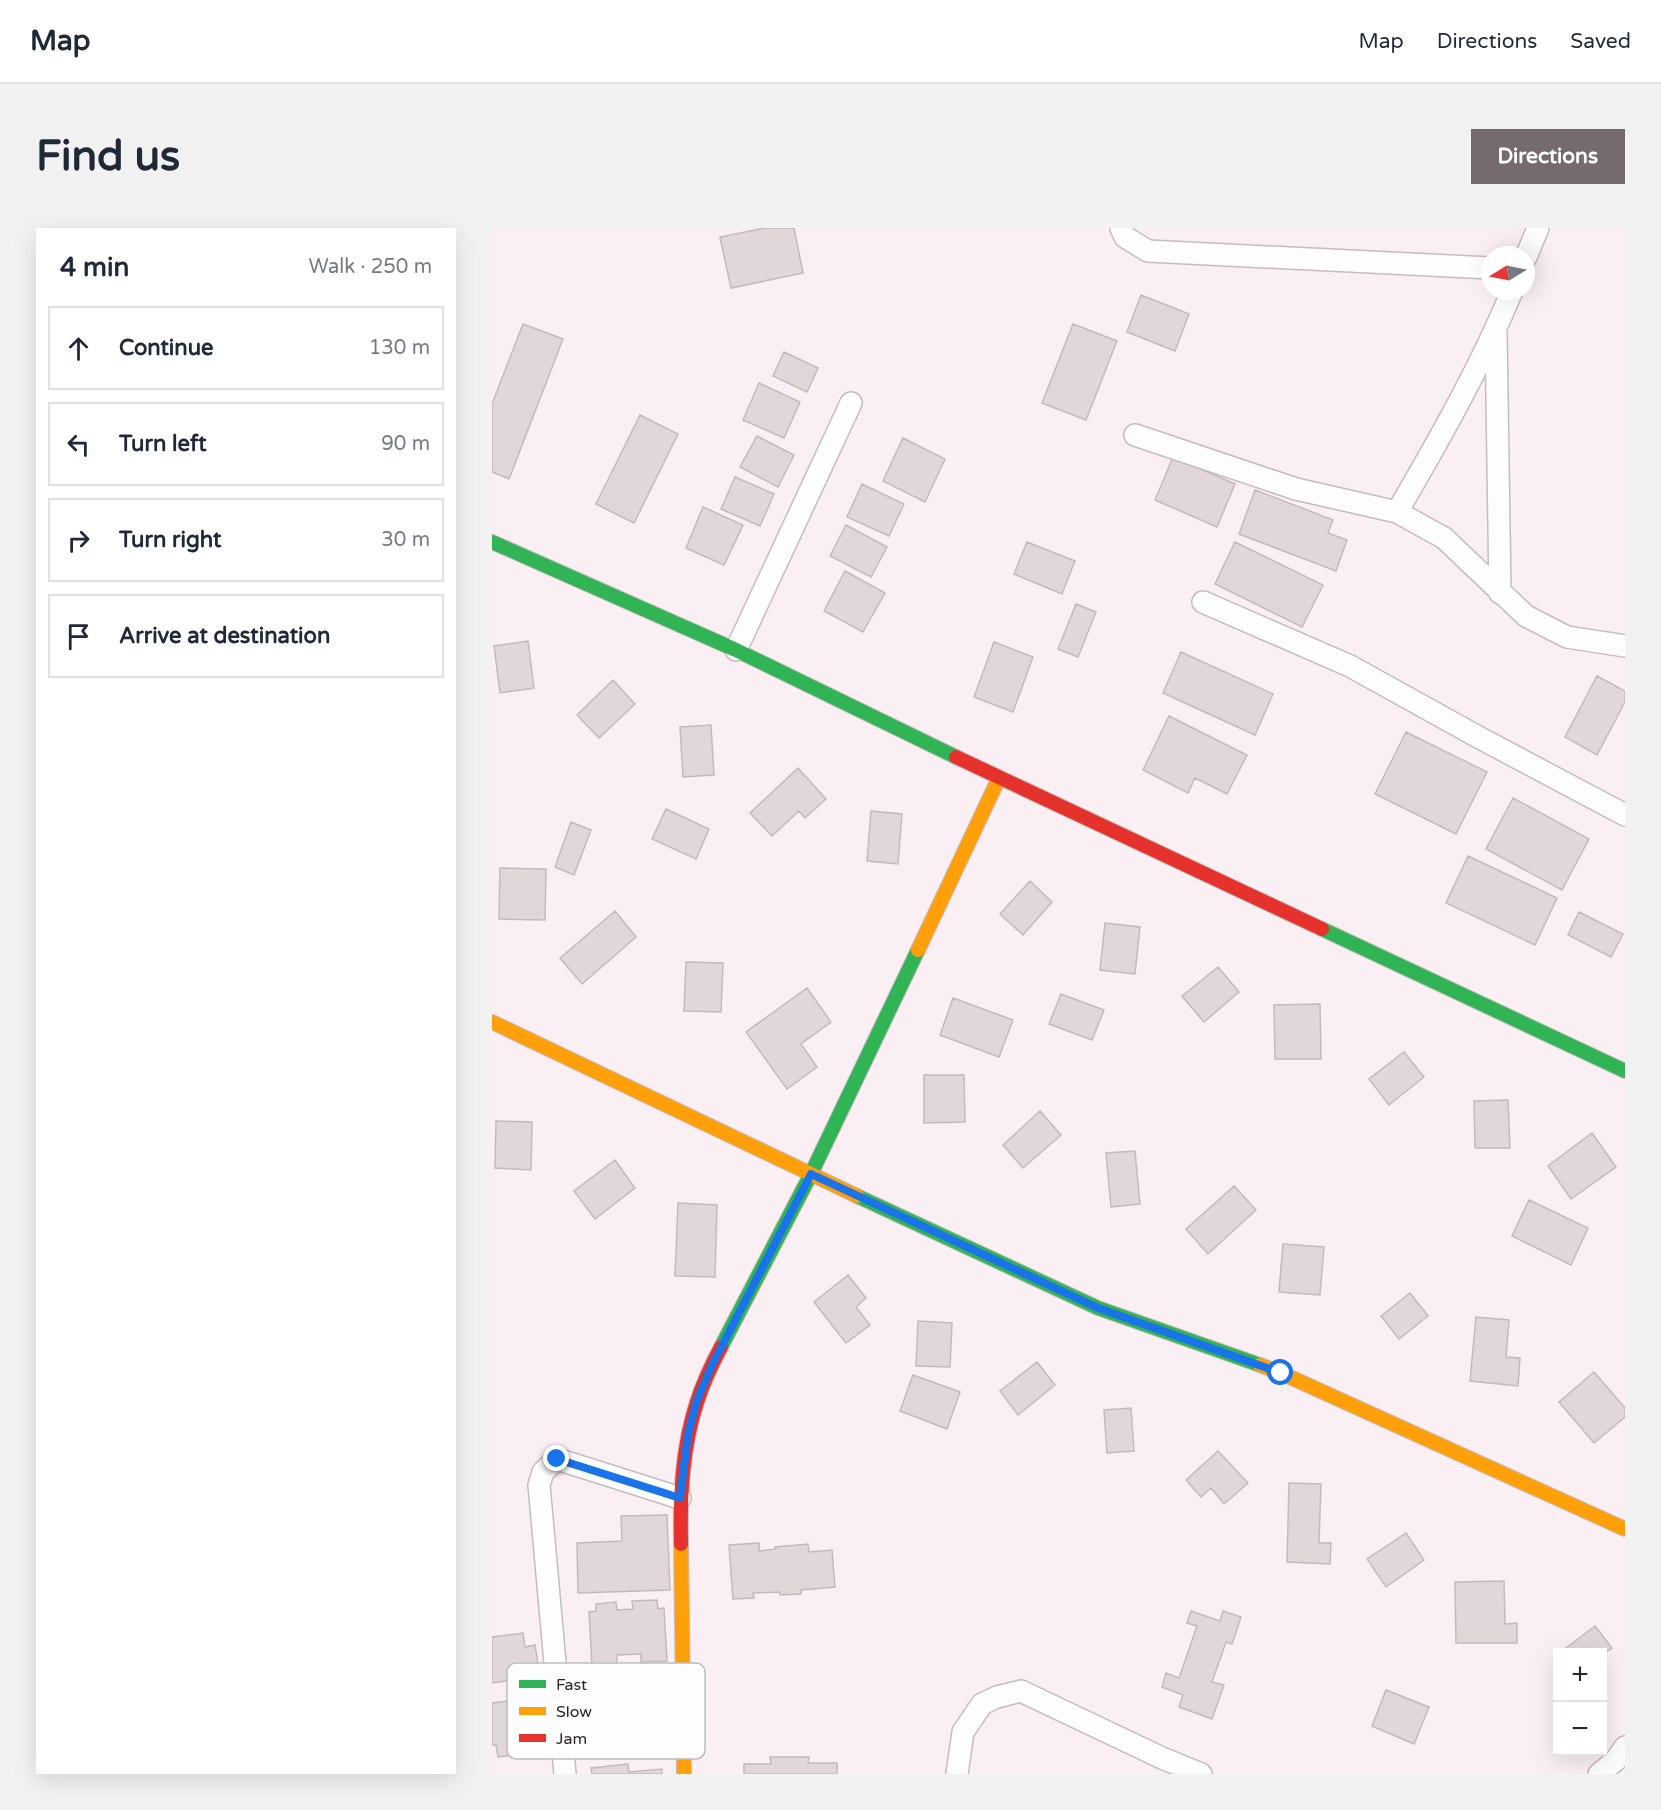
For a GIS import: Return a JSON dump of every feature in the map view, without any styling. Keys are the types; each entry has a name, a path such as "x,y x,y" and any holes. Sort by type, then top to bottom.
{"street":[{"path":"1121,228 1125,237 1148,251 1481,268"},
{"path":"1531,246 1538,228"},
{"path":"1397,512 1449,423 1496,331 1508,300"},
{"path":"1496,331 1500,592"},
{"path":"736,650 851,403"},
{"path":"1135,435 1296,489 1397,512 1444,538 1526,616 1567,637 1625,646"},
{"path":"492,542 736,650 999,778 1625,1071"},
{"path":"1203,602 1350,666 1625,815"},
{"path":"682,1663 680,1498 688,1434 697,1400 716,1358 811,1174 999,778"},
{"path":"492,1022 1098,1308 1281,1373 1625,1530"},
{"path":"556,1663 539,1485 543,1472 557,1459 680,1498"},
{"path":"957,1774 963,1732 982,1704 997,1697 1021,1691 1162,1758 1201,1774"},
{"path":"1599,1774 1616,1760 1625,1747"},
{"path":"565,1759 566,1774"},
{"path":"684,1759 684,1774"}],"building":[{"path":"765,228 794,228 803,273 731,288 720,237"},
{"path":"1141,295 1189,314 1175,351 1127,332"},
{"path":"523,324 563,339 509,479 492,472 492,404"},
{"path":"1073,324 1117,341 1086,420 1042,403"},
{"path":"784,352 818,368 807,392 773,376"},
{"path":"759,383 800,402 784,438 743,420"},
{"path":"640,415 678,434 634,523 596,504"},
{"path":"757,436 794,455 778,487 740,467"},
{"path":"903,438 945,459 925,502 883,481"},
{"path":"1173,457 1235,484 1217,527 1155,500"},
{"path":"735,477 774,494 760,526 721,509"},
{"path":"862,484 904,504 889,536 847,517"},
{"path":"1255,490 1333,520 1328,533 1347,540 1336,571 1239,534"},
{"path":"703,507 743,525 724,565 686,548"},
{"path":"846,525 887,547 871,577 830,556"},
{"path":"1027,542 1075,561 1062,594 1014,574"},
{"path":"1235,542 1323,585 1302,627 1215,584"},
{"path":"845,571 885,593 863,632 824,611"},
{"path":"1076,604 1096,612 1078,657 1058,649"},
{"path":"528,641 534,688 500,693 494,646"},
{"path":"994,642 1033,657 1013,712 974,697"},
{"path":"1181,652 1273,694 1255,735 1163,693"},
{"path":"1597,676 1625,691 1625,702 1597,755 1565,737"},
{"path":"613,680 635,704 599,738 577,715"},
{"path":"1169,716 1247,755 1227,794 1195,778 1188,793 1143,770"},
{"path":"711,725 714,775 683,777 680,727"},
{"path":"1406,732 1487,772 1456,834 1375,794"},
{"path":"798,768 826,799 805,818 799,811 772,836 750,813"},
{"path":"1513,798 1589,839 1562,890 1486,849"},
{"path":"666,809 709,829 696,859 652,839"},
{"path":"871,811 902,814 898,864 867,861"},
{"path":"571,822 591,830 574,875 555,867"},
{"path":"1468,856 1557,898 1535,945 1446,903"},
{"path":"500,868 546,869 545,920 499,919"},
{"path":"1030,881 1052,902 1023,935 1000,914"},
{"path":"615,911 636,937 582,984 560,958"},
{"path":"1579,912 1623,934 1611,957 1568,935"},
{"path":"1105,923 1140,927 1135,974 1100,970"},
{"path":"686,962 723,963 721,1012 684,1011"},
{"path":"1218,967 1239,992 1204,1022 1182,996"},
{"path":"807,988 831,1022 801,1044 817,1067 787,1089 746,1032"},
{"path":"1061,994 1104,1010 1092,1040 1049,1024"},
{"path":"953,998 1013,1020 999,1057 940,1035"},
{"path":"1320,1004 1321,1059 1275,1059 1274,1005"},
{"path":"1404,1052 1424,1077 1389,1105 1369,1079"},
{"path":"924,1075 964,1075 965,1122 924,1123"},
{"path":"1508,1100 1510,1148 1475,1148 1474,1101"},
{"path":"1040,1111 1061,1135 1023,1168 1003,1145"},
{"path":"496,1121 532,1122 531,1170 495,1168"},
{"path":"1592,1133 1616,1167 1571,1199 1548,1166"},
{"path":"1135,1151 1140,1204 1111,1207 1106,1153"},
{"path":"615,1160 635,1188 595,1219 574,1191"},
{"path":"1234,1186 1256,1210 1208,1254 1186,1229"},
{"path":"1529,1200 1588,1228 1571,1265 1512,1236"},
{"path":"678,1203 717,1205 715,1277 675,1276"},
{"path":"1283,1244 1324,1247 1320,1295 1279,1292"},
{"path":"848,1275 866,1298 856,1307 870,1325 846,1343 814,1302"},
{"path":"1410,1293 1428,1316 1399,1339 1381,1316"},
{"path":"1476,1317 1509,1320 1506,1357 1520,1358 1518,1386 1470,1381"},
{"path":"918,1321 952,1323 950,1367 916,1366"},
{"path":"1037,1362 1055,1385 1018,1415 1000,1391"},
{"path":"1594,1372 1625,1408 1625,1417 1594,1443 1559,1402"},
{"path":"913,1375 960,1392 947,1429 900,1411"},
{"path":"1131,1408 1134,1451 1107,1453 1104,1410"},
{"path":"1218,1451 1248,1483 1224,1504 1211,1488 1201,1497 1186,1480"},
{"path":"1289,1483 1321,1484 1319,1543 1331,1543 1330,1564 1287,1562"},
{"path":"667,1515 670,1590 578,1593 577,1543 622,1541 621,1516"},
{"path":"1406,1533 1424,1560 1386,1587 1367,1559"},
{"path":"759,1543 759,1551 808,1544 809,1552 832,1550 835,1587 801,1590 801,1594 753,1593 754,1598 733,1599 729,1545"},
{"path":"1504,1581 1505,1624 1517,1623 1517,1643 1456,1643 1455,1582"},
{"path":"657,1600 658,1609 664,1608 667,1661 641,1662 641,1654 617,1655 617,1663 592,1663 589,1612 596,1611 596,1604 616,1602 617,1610 633,1609 632,1601"},
{"path":"1191,1611 1220,1621 1223,1611 1241,1617 1232,1644 1226,1642 1212,1682 1224,1685 1212,1719 1179,1707 1183,1695 1162,1687 1166,1673 1179,1678 1197,1626 1187,1623"},
{"path":"1595,1626 1612,1648 1607,1652 1607,1648 1566,1648"},
{"path":"523,1633 525,1647 535,1645 538,1663 507,1663 507,1681 492,1683 492,1637"},
{"path":"1386,1690 1429,1707 1414,1744 1372,1726"},
{"path":"507,1701 507,1756 498,1757 496,1745 492,1745 492,1703"},
{"path":"770,1757 809,1757 808,1763 837,1763 837,1774 744,1774 744,1764 771,1764"},
{"path":"628,1764 629,1772 662,1769 662,1774 592,1774 591,1768"}],"traffic: fast":[{"path":"492,542 736,650 956,757"},
{"path":"1322,929 1625,1071"},
{"path":"721,1347 811,1174 918,950"},
{"path":"857,1196 1098,1308 1260,1365"}],"traffic: slow":[{"path":"918,950 999,778"},
{"path":"492,1022 857,1196"},
{"path":"1260,1365 1625,1529"},
{"path":"681,1544 683,1663"},
{"path":"684,1759 684,1774"}],"traffic: jam":[{"path":"956,757 1322,929"},
{"path":"681,1544 682,1490 688,1437 699,1395 721,1347"}],"route":[{"path":"557,1459 680,1498 686,1445 697,1400 712,1365 811,1174 1098,1308 1281,1373"}]}
